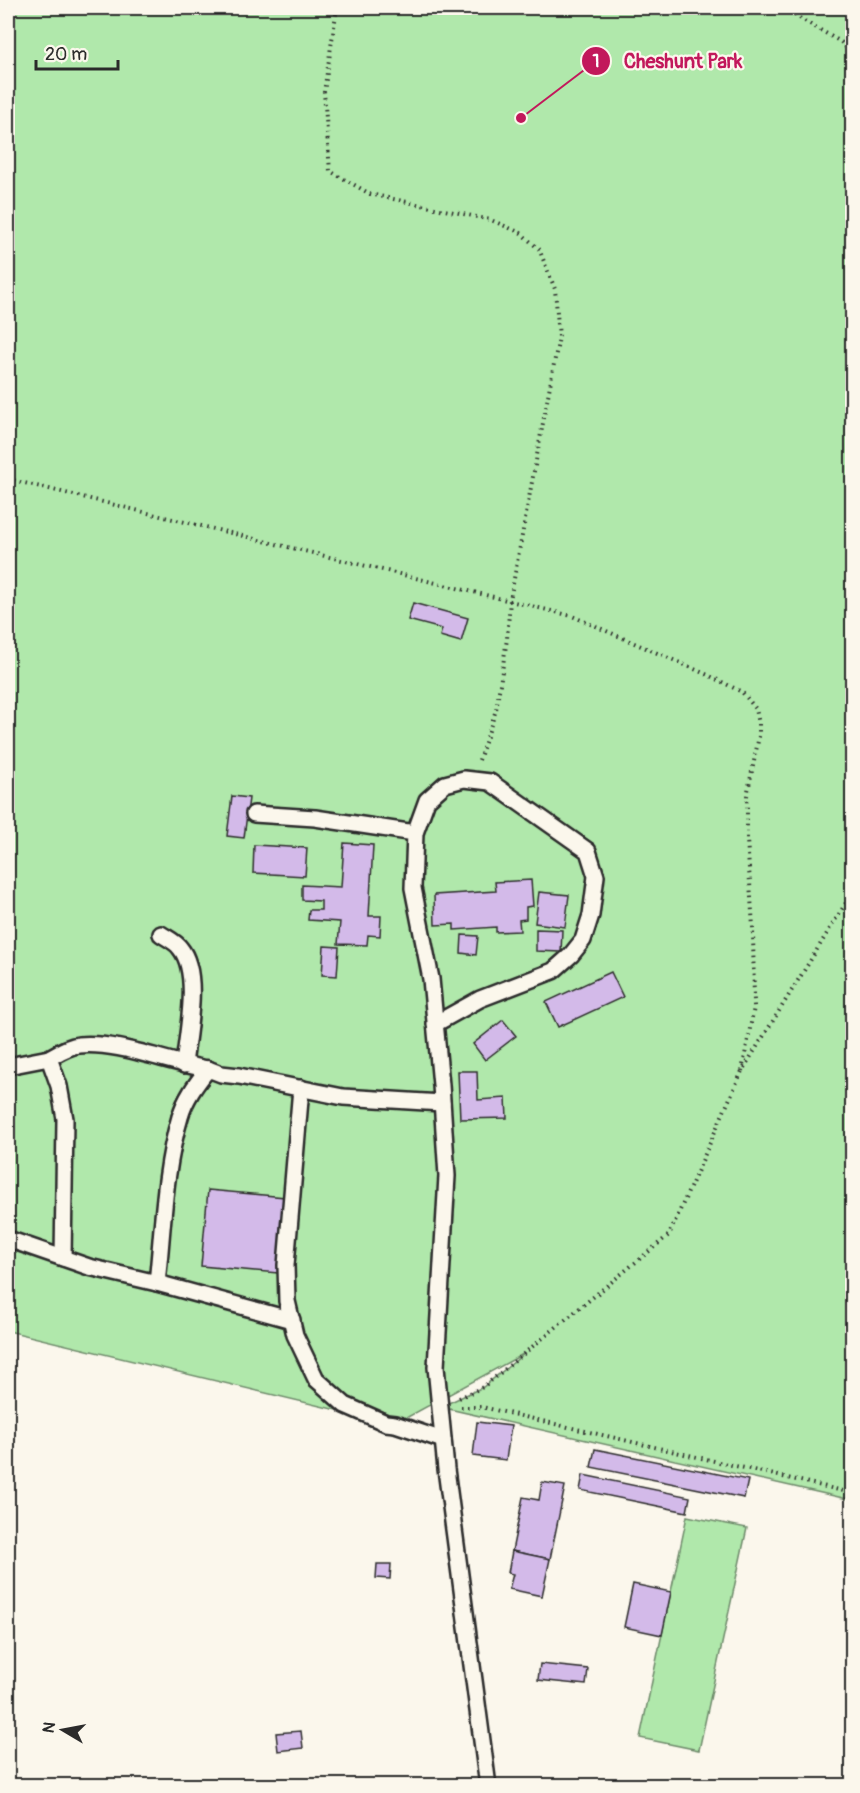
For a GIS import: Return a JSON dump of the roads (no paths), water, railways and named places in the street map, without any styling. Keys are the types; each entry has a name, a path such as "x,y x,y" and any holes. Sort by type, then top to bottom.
{"lane":[{"path":"435,1024 480,999 553,971 571,955 583,940 591,915 596,876 588,851 490,782 465,778 446,784 427,800 415,833 413,888 431,978 447,1176 436,1367 443,1440 488,1785"},
{"path":"254,814 315,818 415,833"},
{"path":"161,934 180,948 190,972 191,994 184,1065"},
{"path":"8,1066 49,1058 76,1045 90,1045 123,1050 221,1074 343,1097 442,1103"},
{"path":"49,1058 59,1086 65,1119 63,1258"},
{"path":"157,1283 170,1164 180,1116 194,1087 208,1069"},
{"path":"301,1088 286,1265 287,1301 295,1335 316,1378 345,1405 386,1423 443,1440"},
{"path":"8,1239 89,1267 292,1320"}],"place":[{"name":"Cheshunt Park","path":"521,118"}]}
